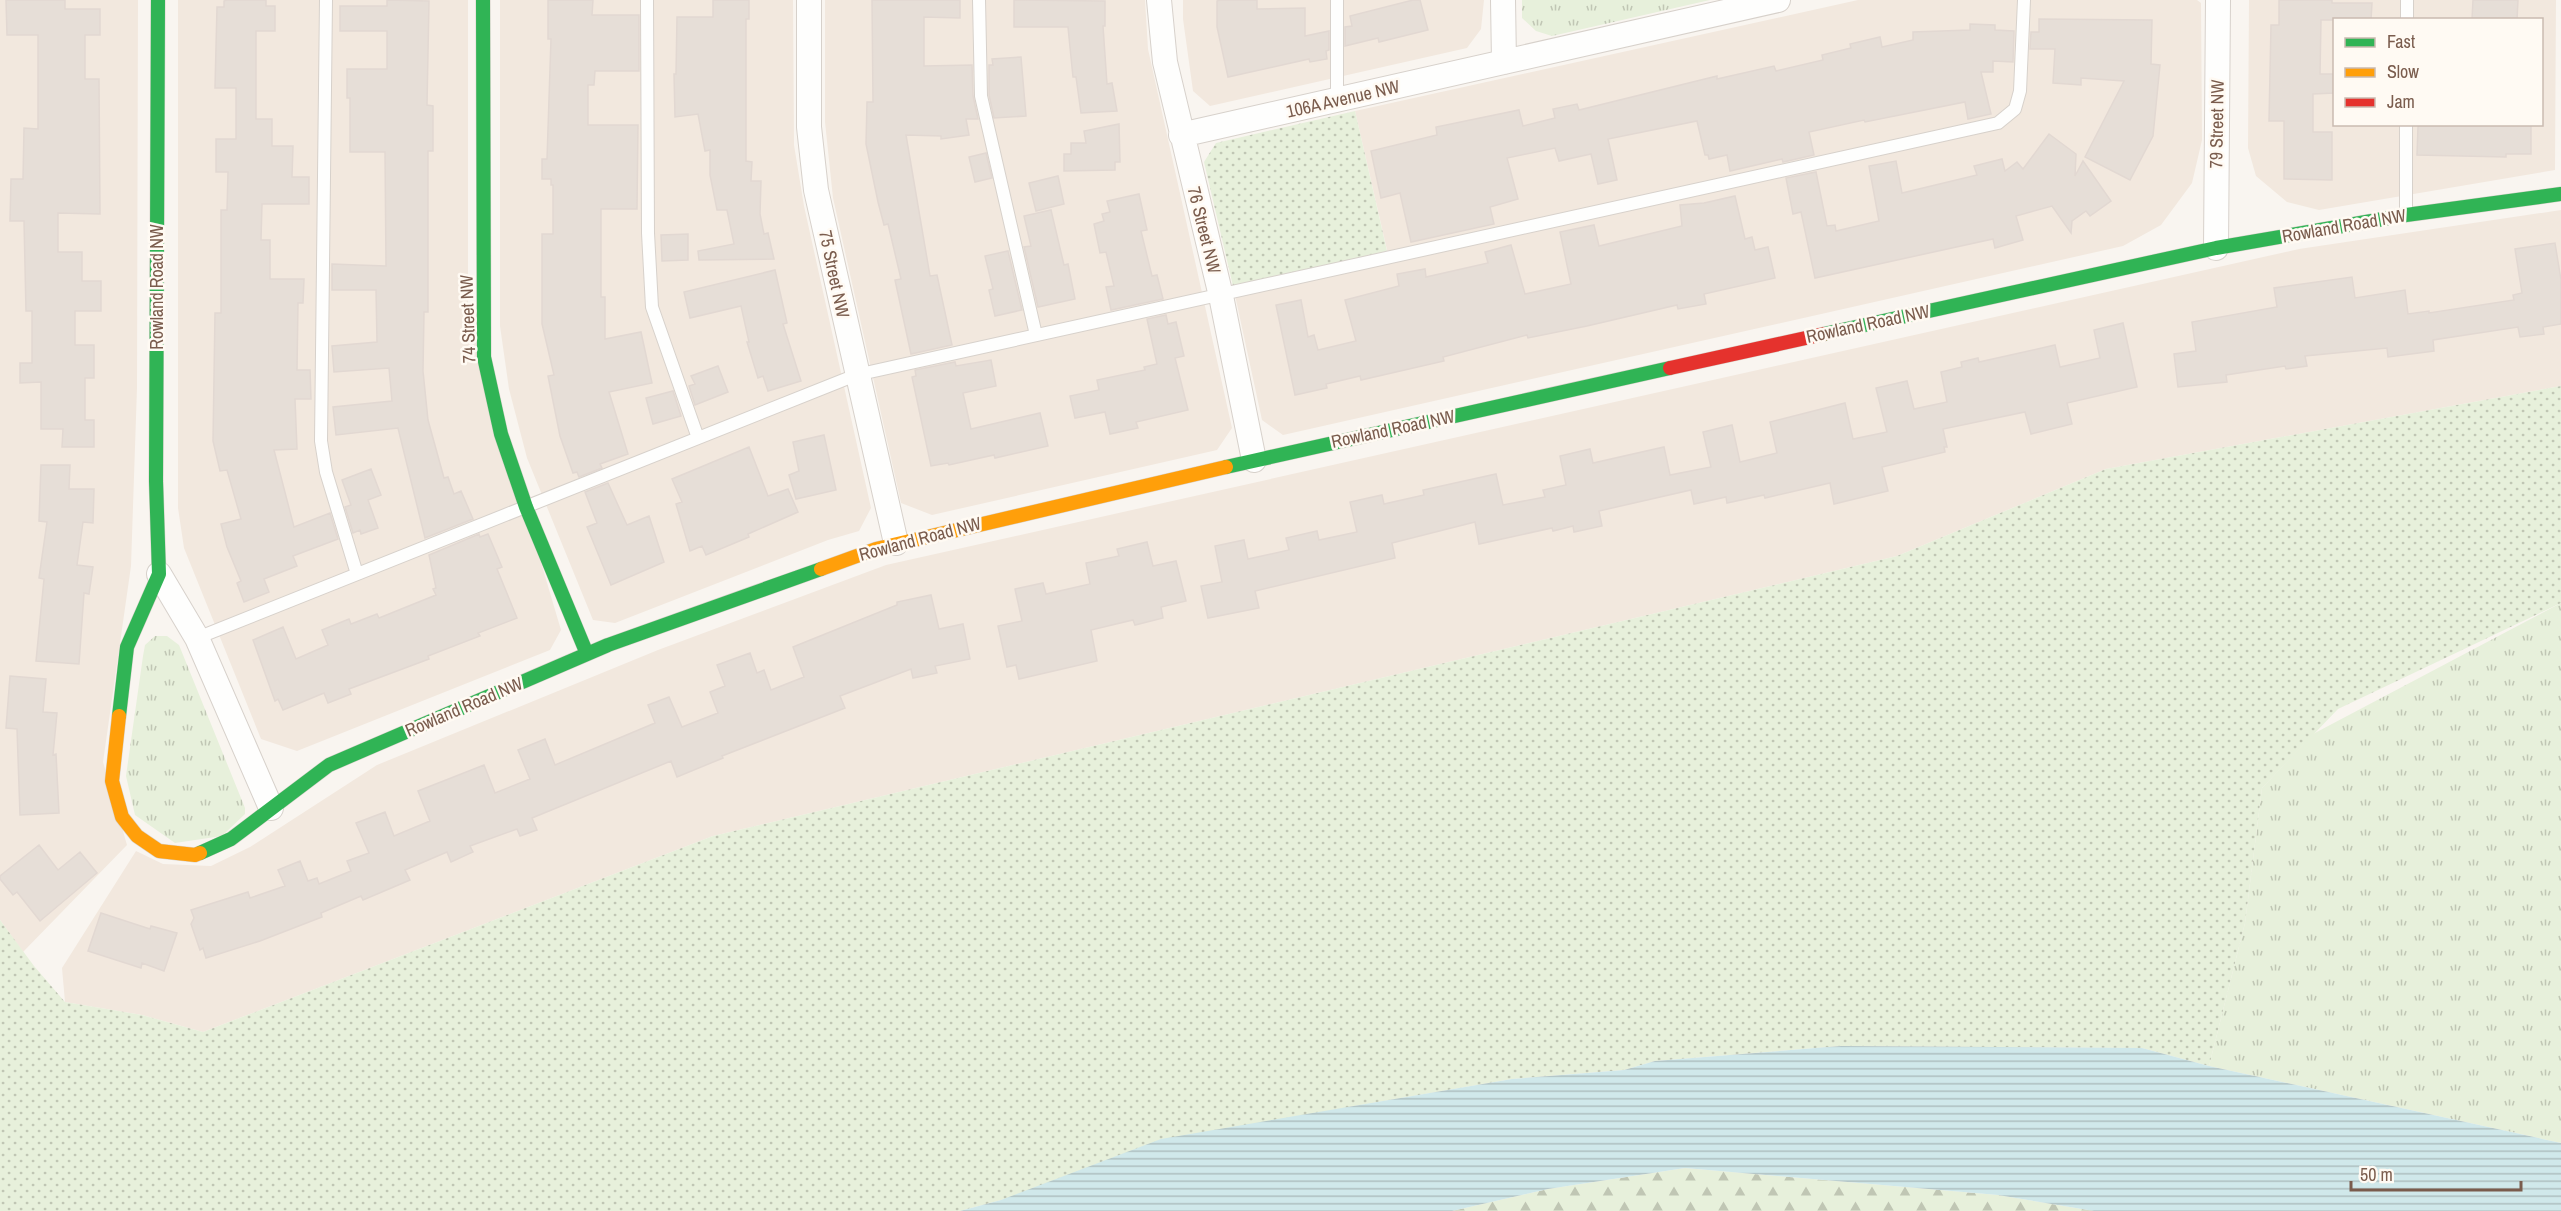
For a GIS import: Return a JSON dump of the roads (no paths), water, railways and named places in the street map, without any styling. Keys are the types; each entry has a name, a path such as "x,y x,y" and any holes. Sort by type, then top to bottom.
{"street":[{"name":"Rowland Road NW","path":"158,0 156,481 159,574 127,647 112,781 122,817 137,836 159,851 195,855 231,839 329,765 587,654 896,543 1254,460 2216,248 2406,215 2561,194"},
{"name":"74 Street NW","path":"483,0 484,357 501,434 526,507 587,654"},
{"name":"75 Street NW","path":"809,0 808,127 816,190 856,375 896,543"},
{"name":"76 Street NW","path":"1159,0 1165,62 1221,296 1254,460"},
{"path":"1503,0 1504,62"},
{"name":"106A Avenue NW","path":"1181,135 1778,0"},
{"name":"79 Street NW","path":"2216,248 2218,0"},
{"name":"Rowland Road NW","path":"159,574 197,638 271,808"}],"lane":[{"path":"326,0 321,441 326,472 357,574"},
{"path":"647,0 648,233 652,307 698,438"},
{"path":"979,0 981,96 1036,336"},
{"path":"1337,100 1338,0"},
{"path":"197,638 856,375 1998,123 2015,109 2020,91 2024,0"},
{"path":"2407,0 2407,18"},
{"path":"2406,126 2406,215"}],"water":[{"path":"1841,1046 2142,1048 2209,1066 2561,1143 2561,1211 2094,1211 1998,1195 1685,1168 1548,1189 1452,1211 960,1211 1001,1200 1161,1139 1512,1079 1624,1070 1655,1061"}]}
